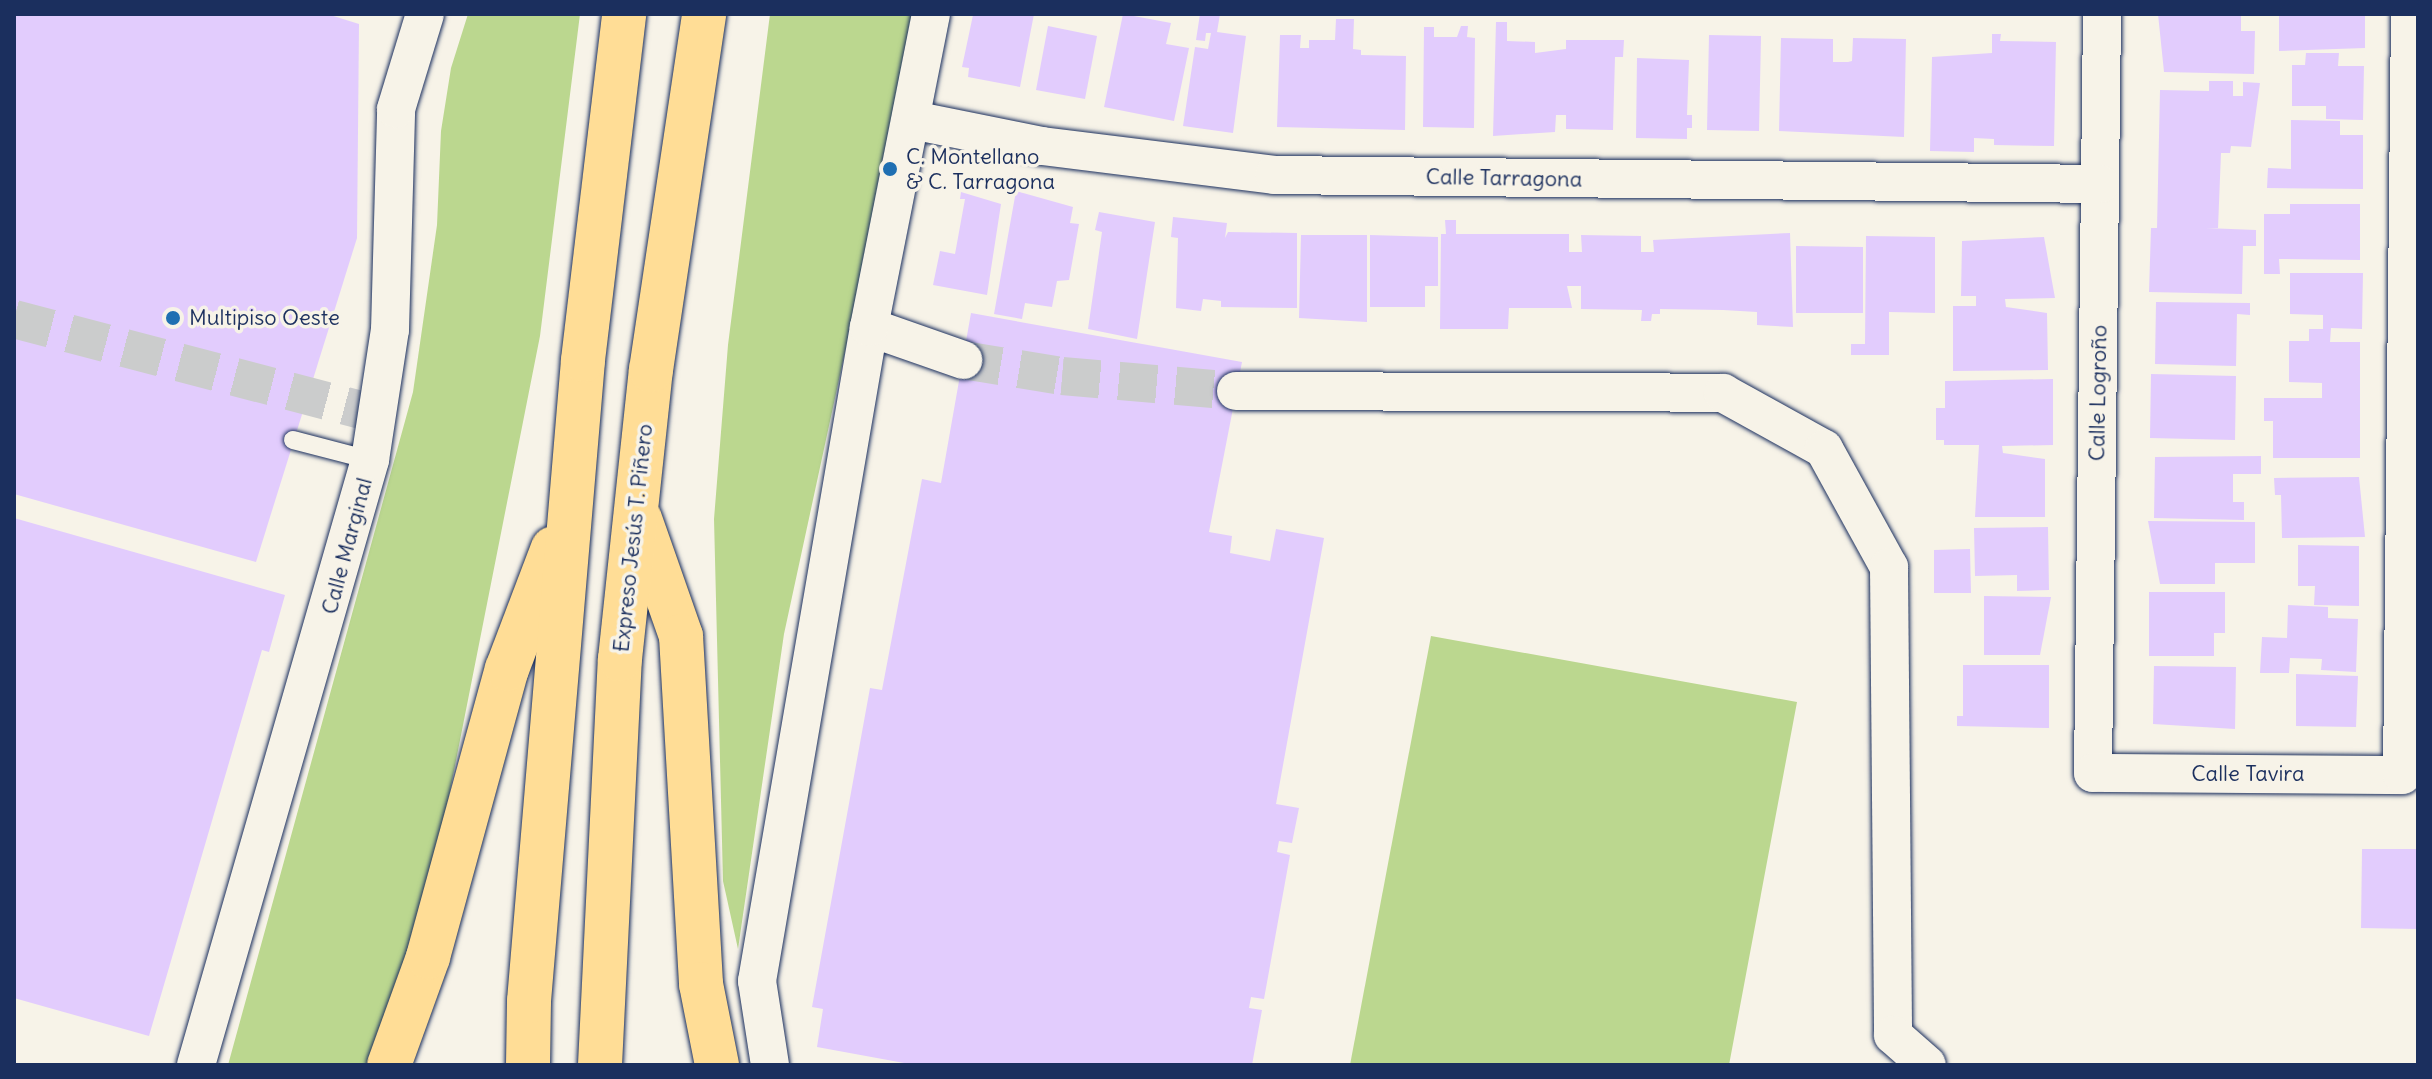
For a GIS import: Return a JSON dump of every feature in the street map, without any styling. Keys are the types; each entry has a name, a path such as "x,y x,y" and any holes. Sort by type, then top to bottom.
{"highway":[{"path":"528,1065 572,497 624,14"},
{"name":"Expreso Jesús T. Piñero","path":"600,1065 620,659 651,370 704,14"},
{"path":"389,1065 428,957 507,669 572,497"},
{"path":"637,510 681,636 701,984 717,1065"}],"street":[{"name":"Calle Marginal","path":"196,1065 370,460 390,330 396,109 425,14"},
{"path":"770,1065 757,981 869,327 931,14"},
{"name":"Calle Logroño","path":"2093,773 2102,14"},
{"path":"2410,14 2413,293"},
{"name":"Calle Tarragona","path":"912,120 1042,146 1274,175 2100,184"},
{"name":"Calle Tavira","path":"2093,773 2402,775 2413,293"},
{"path":"869,327 963,360"},
{"path":"1236,391 1723,393 1824,449 1889,567 1893,1035 1927,1065"}],"lane":[{"path":"293,440 370,460"}],"green space":[{"path":"468,14 580,14 540,336 446,811 375,1065 228,1065 413,392 437,225 441,131 451,68"},
{"path":"770,14 918,14 784,634 738,949 723,881 714,519 728,345"},
{"path":"1431,636 1797,702 1729,1065 1350,1065"}],"building":[{"name":"Multipiso Oeste","path":"14,14 327,14 359,24 357,238 256,562 14,494"},
{"path":"1034,14 1020,87 968,77 969,68 962,67 973,15"},
{"path":"1123,14 1171,23 1166,44 1189,48 1174,121 1104,107"},
{"path":"1200,14 1220,14 1217,32 1246,36 1233,133 1183,126 1195,47 1208,49 1211,33 1206,33 1205,41 1196,40"},
{"path":"2158,14 2241,15 2241,31 2255,31 2254,74 2164,72"},
{"path":"2279,14 2365,14 2365,48 2279,51"},
{"path":"1336,19 1354,19 1353,49 1361,50 1361,55 1406,56 1405,130 1277,127 1280,35 1301,35 1300,48 1309,48 1309,40 1335,40"},
{"path":"1496,22 1507,22 1507,41 1535,42 1535,53 1566,49 1566,40 1624,40 1623,57 1615,57 1613,130 1566,129 1566,115 1556,115 1555,132 1493,136"},
{"path":"1048,26 1097,36 1085,99 1036,90"},
{"path":"1461,26 1468,26 1467,37 1475,38 1474,128 1423,127 1424,27 1434,27 1434,37 1457,37"},
{"path":"1992,34 2001,34 2000,41 2056,42 2054,146 1994,145 1994,139 1974,138 1974,152 1930,151 1932,57 1992,53"},
{"path":"1709,35 1761,36 1759,131 1707,130"},
{"path":"1781,38 1833,39 1833,62 1852,61 1853,38 1906,39 1904,137 1779,131"},
{"path":"2306,53 2339,53 2338,66 2364,66 2363,120 2326,119 2326,106 2292,106 2292,65 2305,65"},
{"path":"1637,58 1689,60 1687,115 1692,115 1692,128 1687,128 1687,139 1636,138"},
{"path":"2209,81 2233,81 2233,96 2243,96 2243,82 2260,83 2251,147 2231,146 2230,153 2221,153 2218,228 2206,228 2256,230 2256,246 2243,246 2242,294 2149,292 2151,228 2157,228 2160,90 2209,91"},
{"path":"2291,120 2340,121 2340,135 2363,135 2363,189 2267,188 2268,168 2291,169"},
{"path":"1016,191 1073,207 1070,223 1079,224 1069,280 1057,281 1052,307 1025,303 1022,319 994,314"},
{"path":"961,192 1001,204 987,295 933,285 940,251 955,254 965,199 960,199"},
{"path":"2290,204 2360,204 2360,260 2279,259 2280,274 2264,274 2264,214 2290,214"},
{"path":"1099,212 1155,222 1137,339 1088,329 1102,232 1095,230"},
{"path":"1173,217 1227,223 1225,238 1228,232 1297,233 1297,308 1221,307 1221,301 1203,299 1201,311 1176,308 1178,238 1171,237"},
{"path":"1445,220 1456,220 1456,234 1569,234 1569,252 1582,252 1581,235 1641,236 1641,252 1654,252 1653,240 1790,233 1793,327 1757,325 1757,312 1723,310 1660,309 1660,314 1652,314 1651,321 1641,321 1642,310 1581,309 1581,286 1567,286 1572,308 1509,308 1508,329 1440,329 1441,234 1446,234"},
{"path":"1301,235 1367,235 1367,322 1299,318"},
{"path":"1370,235 1438,237 1438,286 1425,286 1425,307 1370,307"},
{"path":"1866,236 1935,237 1935,313 1889,312 1889,355 1851,355 1851,344 1865,344"},
{"path":"2044,237 2055,298 2005,299 2006,307 2047,313 2048,370 1953,371 1953,306 1976,306 1976,296 1961,296 1962,241"},
{"path":"1796,246 1863,247 1863,313 1796,313"},
{"path":"2290,273 2363,273 2362,329 2331,328 2330,342 2360,342 2360,458 2273,458 2273,421 2264,421 2264,398 2322,398 2322,383 2289,382 2289,341 2309,341 2309,329 2323,329 2323,315 2290,314"},
{"path":"2156,302 2250,303 2250,315 2237,314 2236,366 2155,364"},
{"path":"971,313 1242,362 1209,532 1232,536 1230,553 1270,561 1276,529 1324,538 1276,804 1299,808 1292,843 1279,841 1277,852 1290,855 1264,999 1251,997 1249,1008 1262,1010 1252,1065 915,1065 817,1047 823,1009 812,1007 870,688 882,690 922,479 941,483"},
{"path":"2151,374 2236,376 2235,440 2150,438"},
{"path":"2053,379 2053,445 2002,446 2003,453 2045,459 2045,517 1975,517 1979,445 1944,445 1944,440 1936,440 1936,408 1945,408 1945,381"},
{"path":"2261,456 2261,474 2233,474 2233,502 2244,502 2244,520 2154,518 2155,457"},
{"path":"2359,477 2365,537 2282,538 2281,495 2275,495 2274,478"},
{"path":"14,518 285,595 269,652 262,650 149,1036 14,998"},
{"path":"2148,521 2255,522 2255,563 2215,563 2215,584 2160,584"},
{"path":"2048,527 2049,590 2017,591 2017,575 1975,576 1974,528"},
{"path":"2298,545 2359,546 2359,606 2314,605 2315,586 2298,586"},
{"path":"1970,549 1971,593 1934,593 1934,550"},
{"path":"2149,592 2225,592 2225,633 2214,633 2214,656 2149,656"},
{"path":"1984,596 2051,597 2040,655 1984,655"},
{"path":"2288,605 2328,607 2328,618 2358,619 2356,672 2321,670 2322,659 2290,658 2289,673 2260,673 2262,637 2287,638"},
{"path":"1963,665 2049,665 2049,728 1957,726 1957,716 1963,716"},
{"path":"2154,666 2236,667 2235,729 2153,724"},
{"path":"2296,674 2358,676 2356,727 2296,726"},
{"path":"2362,849 2418,849 2418,929 2361,928"}],"tunnel":[{"path":"14,319 379,415"},
{"path":"963,360 1062,376 1236,391"}],"place":[{"name":"C. Montellano & C. Tarragona","path":"890,169"},
{"name":"Multipiso Oeste","path":"173,318"}]}
